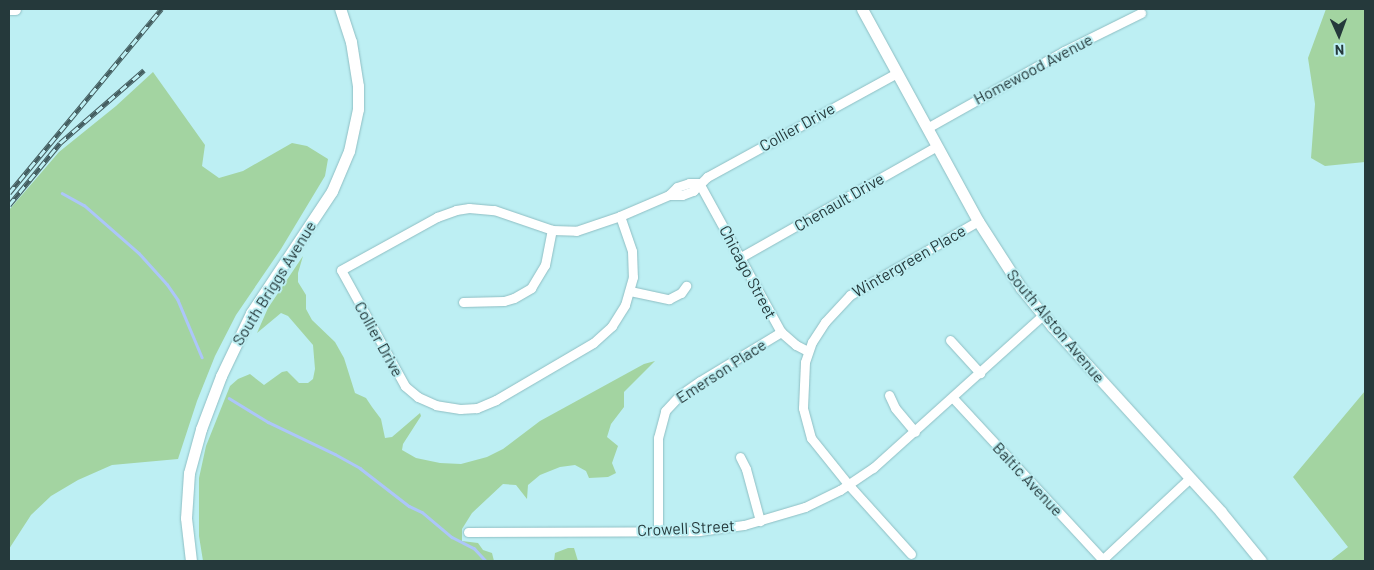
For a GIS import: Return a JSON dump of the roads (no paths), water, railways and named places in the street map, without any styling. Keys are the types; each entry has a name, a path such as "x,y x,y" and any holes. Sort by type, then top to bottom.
{"street":[{"path":"9,9 15,9"},
{"name":"South Briggs Avenue","path":"190,561 186,518 190,473 201,428 221,376 251,313 332,191 351,144 358,109 358,86 351,42 340,9"},
{"name":"South Alston Avenue","path":"862,9 978,220 1007,268 1043,315 1189,479 1221,512 1261,561"},
{"name":"Homewood Avenue","path":"927,128 1064,51 1141,13"},
{"name":"Collier Drive","path":"620,216 632,251 633,278 630,291 619,317 593,343 496,400 477,408 460,409 430,403 406,386 341,270 437,217 456,210 481,208 494,210 552,230 582,230 669,195 677,187 689,183 699,183 897,73"},
{"name":"Chenault Drive","path":"741,257 937,146"},
{"name":"Chicago Street","path":"699,183 781,332 796,345 808,351"},
{"name":"Wintergreen Place","path":"911,554 848,484 812,438 808,430 803,408 805,362 808,351 825,322 850,294 978,220"},
{"path":"463,302 504,301 524,294 542,273 552,230"},
{"path":"630,291 669,299 682,293 686,286"},
{"name":"Crowell Street","path":"468,532 658,532 721,529 760,521 805,507 874,468 916,432 1043,315"},
{"name":"Emerson Place","path":"658,532 658,438 665,411 680,395 700,381 781,332"},
{"path":"950,340 980,373"},
{"path":"889,395 894,408 916,432"},
{"name":"Baltic Avenue","path":"953,398 1102,560"},
{"path":"740,457 746,469 760,521"},
{"path":"1102,560 1189,479"}],"waterway":[{"path":"62,193 84,205 139,253 167,284 178,300 202,357"},
{"path":"229,398 268,422 360,468 409,506 422,512 452,537 474,548 486,561"}],"railway":[{"path":"9,193 161,9"},
{"path":"9,205 60,143 144,70"}]}
